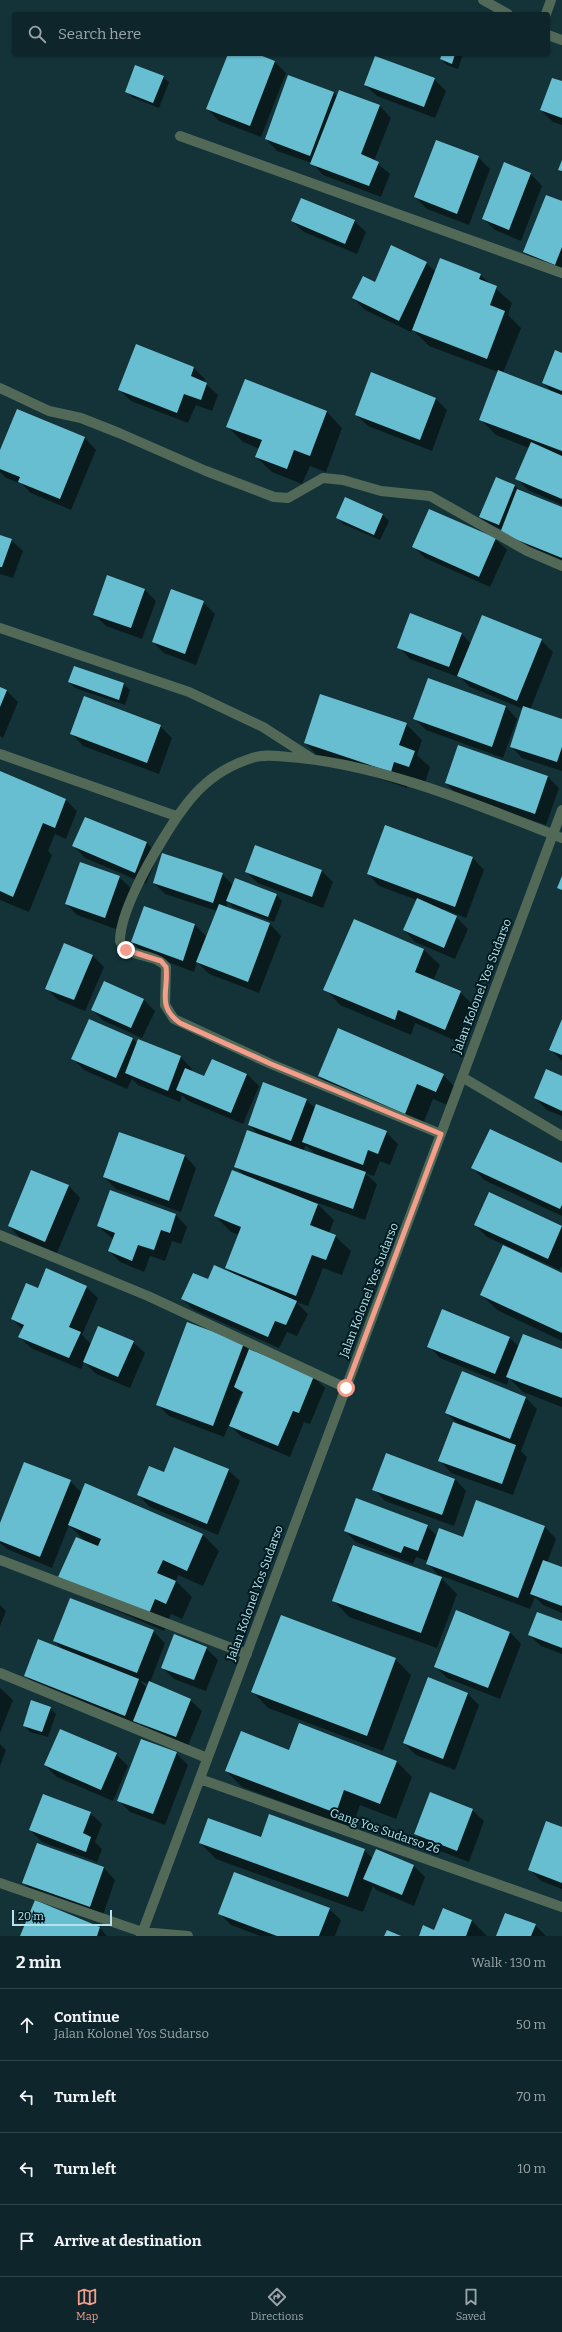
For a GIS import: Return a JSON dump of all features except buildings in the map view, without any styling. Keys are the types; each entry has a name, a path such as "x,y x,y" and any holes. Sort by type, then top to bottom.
{"street":[{"path":"483,0 504,12"},
{"path":"547,12 551,0"},
{"path":"550,36 562,40"},
{"path":"180,136 562,273"},
{"path":"0,388 49,410 81,418 206,471 274,497 288,498 323,478 343,480 381,492 430,496 527,550 562,566"},
{"path":"0,628 189,692 263,727 311,758"},
{"path":"0,754 176,816"},
{"path":"441,1134 271,1064 180,1023 169,1014 164,1002 166,967 161,961 122,947 120,935 146,865 186,802 217,773 253,757 269,756 311,758 422,786 557,836"},
{"name":"Jalan Kolonel Yos Sudarso","path":"141,1934 462,1077 557,836 562,810"},
{"path":"462,1077 562,1136"},
{"path":"0,1235 148,1296 346,1388"},
{"path":"0,1560 247,1654"},
{"path":"0,1673 207,1758"},
{"name":"Gang Yos Sudarso 26","path":"200,1779 562,1907"},
{"path":"0,1882 141,1934 188,1936"}],"route":[{"path":"126,950 161,961 166,967 165,1006 169,1014 180,1023 271,1064 441,1134 346,1388"}]}
